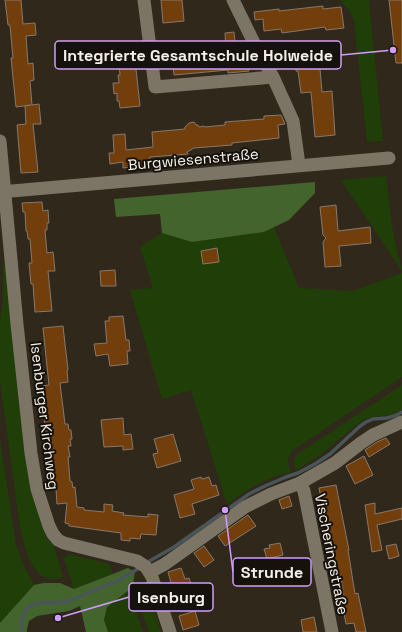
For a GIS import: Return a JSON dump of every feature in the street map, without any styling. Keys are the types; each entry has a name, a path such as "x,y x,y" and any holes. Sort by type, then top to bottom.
{"street":[{"path":"144,0 155,88 274,77"},
{"path":"233,0 257,49 274,77 293,121 299,165"},
{"name":"Isenburger Kirchweg","path":"0,141 2,192 31,453 37,489 51,530 58,540 64,544 137,562 146,567"},
{"name":"Burgwiesenstraße","path":"2,192 389,158"},
{"path":"170,632 146,567 165,564 246,507 271,494 300,483 335,463 373,435 402,422"},
{"name":"Vischeringstraße","path":"300,483 304,491 332,632"}],"green space":[{"path":"340,0 369,0 383,141 367,142 354,20 350,11"},
{"path":"386,176 393,230 402,271 341,180"},
{"path":"315,182 315,193 289,220 264,232 192,242 162,233 160,214 116,217 114,199"},
{"path":"274,227 299,288 353,291 402,273 402,377 292,451 288,461 291,472 273,477 256,485 227,504 191,390 162,399 130,290 153,288 140,247 162,233 183,228 192,242 264,232"},
{"path":"5,263 40,518 47,537 54,546 63,577 56,579 46,578 40,574 30,561 20,528 0,381 0,320 3,300 3,267"},
{"path":"402,385 402,409 397,413 364,419 320,455 295,471 294,459 296,455"},
{"path":"0,440 16,544 21,560 34,585 38,601 0,626"},
{"path":"69,554 109,564 113,573 74,589 64,559"},
{"path":"128,568 135,572 133,584 129,590 107,607 104,620 108,632 86,632 80,606 69,611 37,616 29,621 27,632 0,632 0,623 34,585 44,583 60,583 74,589"},
{"path":"145,584 161,632 149,632 134,588"},
{"path":"129,590 143,632 108,632 104,620 107,607"}],"building":[{"path":"5,0 21,0 23,24 35,23 36,35 26,36 28,64 33,63 34,80 30,81 32,105 39,104 41,124 33,124 38,172 21,173 17,125 26,124 25,106 31,105 16,107 11,58 13,58 10,25 8,25"},
{"path":"161,0 182,0 184,21 163,23"},
{"path":"389,0 402,0 402,63 396,63"},
{"path":"323,6 323,9 341,7 344,28 326,30 325,27 282,33 281,29 264,31 263,19 255,20 254,12"},
{"path":"234,32 235,42 244,41 246,45 249,71 228,73 228,70 174,75 172,56 226,50 225,33"},
{"path":"133,42 140,106 120,108 119,101 117,101 117,93 114,94 113,83 119,83 118,75 120,75 117,43"},
{"path":"315,50 317,69 320,69 322,92 332,91 335,135 315,137 311,92 301,93 298,71 296,71 295,51"},
{"path":"281,115 285,124 278,125 279,138 232,143 232,145 194,148 187,152 188,154 150,157 150,165 123,168 123,162 110,164 109,153 114,153 113,135 125,134 126,150 153,147 152,132 185,129 189,123 194,122 199,127 205,127 225,125 225,122 264,119 264,116"},
{"path":"42,202 43,211 48,210 49,223 47,223 47,230 45,230 47,253 53,252 55,271 48,271 52,311 35,312 33,284 31,284 29,263 32,263 30,239 28,239 26,231 25,212 23,212 22,203"},
{"path":"336,205 338,231 370,227 371,243 339,246 341,266 325,267 323,242 326,238 323,235 320,207"},
{"path":"217,248 219,262 203,264 201,251"},
{"path":"115,270 116,286 101,286 100,271"},
{"path":"123,316 126,340 129,340 130,351 127,351 128,364 110,366 108,354 96,356 94,344 107,343 105,321 109,321 109,317"},
{"path":"63,326 68,382 60,383 65,424 68,424 69,430 71,430 71,446 68,446 70,457 68,457 70,481 72,482 73,488 75,487 77,507 84,508 84,510 104,512 104,504 113,505 112,511 124,513 123,515 148,517 148,514 158,515 156,535 141,534 140,539 130,538 130,541 121,540 121,533 69,526 69,524 65,523 67,503 57,504 56,489 53,489 48,439 45,427 42,386 49,385 43,328"},
{"path":"123,418 124,435 131,434 133,449 123,450 123,446 104,447 101,420"},
{"path":"173,434 181,461 157,468 153,454 158,453 154,439"},
{"path":"386,438 390,444 369,457 365,450"},
{"path":"364,456 373,475 355,484 346,466"},
{"path":"201,477 202,479 209,477 212,486 216,485 219,495 192,504 195,514 180,518 174,495 194,489 191,480"},
{"path":"336,485 349,550 355,594 358,593 366,632 356,632 354,623 346,624 341,596 344,596 341,579 337,580 319,488"},
{"path":"289,496 292,506 282,509 279,500"},
{"path":"375,503 375,514 402,508 402,519 377,525 382,550 372,552 365,505"},
{"path":"248,515 256,526 225,546 218,536"},
{"path":"280,543 283,555 267,559 264,549 270,548 269,545"},
{"path":"396,544 399,556 389,559 386,546"},
{"path":"204,546 214,560 204,567 194,553"},
{"path":"181,568 185,579 189,578 193,589 182,593 181,588 173,590 168,572"},
{"path":"195,611 199,625 183,630 179,616"},
{"path":"314,617 317,632 303,632 301,620"}],"waterway":[{"path":"146,563 174,547 249,494 315,464 330,454 366,422 373,419 387,418 402,412"},
{"path":"22,632 24,613 30,606 40,603 59,603 69,601 117,581 141,567"}],"place":[{"name":"Integrierte Gesamtschule Holweide","path":"393,50"},
{"name":"Strunde","path":"225,510"},
{"name":"Isenburg","path":"58,618"}]}
